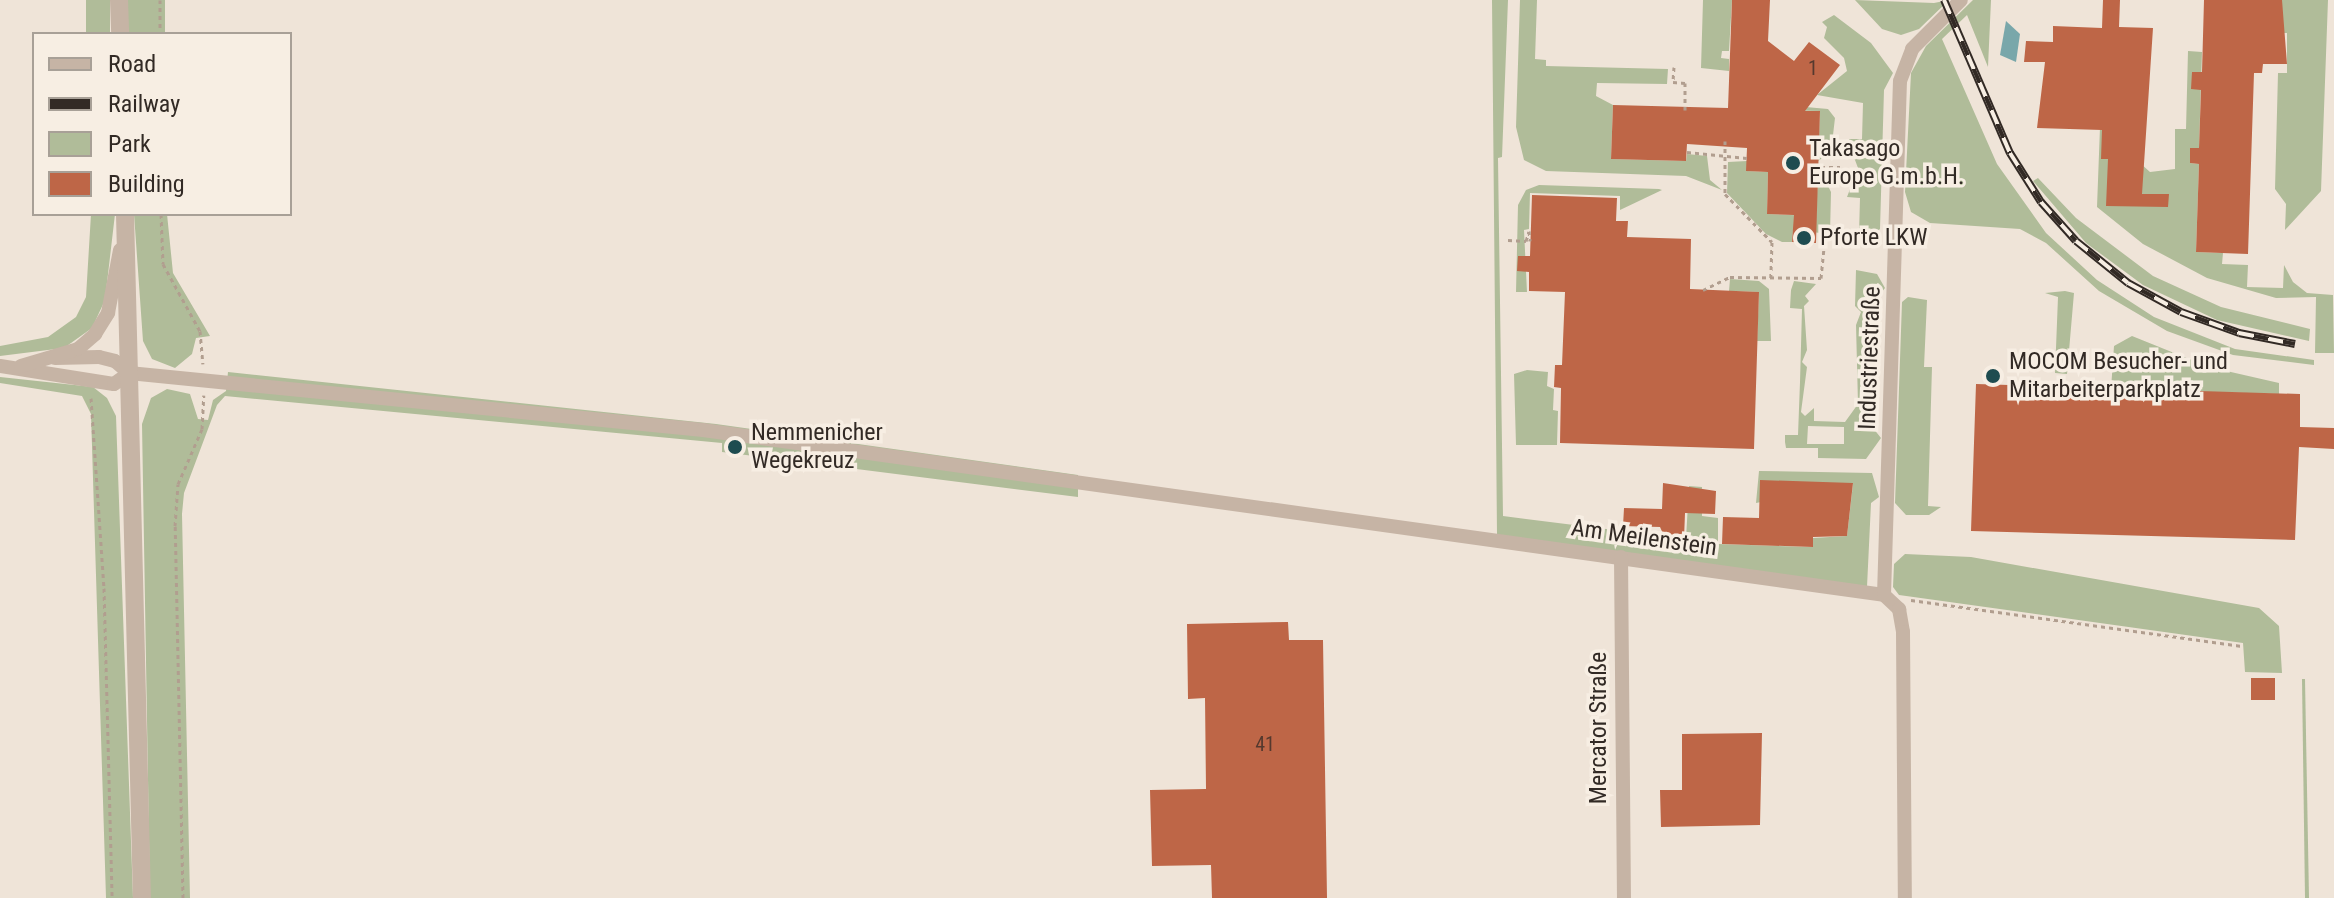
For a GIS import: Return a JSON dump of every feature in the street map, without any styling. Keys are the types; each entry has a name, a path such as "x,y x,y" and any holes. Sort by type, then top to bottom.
{"street":[{"path":"119,0 120,32"},
{"name":"Industriestraße","path":"1886,596 1900,81 1912,49 1961,0"},
{"path":"21,366 55,358 82,346 104,321 125,219"},
{"path":"125,219 142,898"},
{"path":"55,358 99,357 129,373"},
{"path":"0,366 21,366 114,384 129,373"},
{"name":"Am Meilenstein","path":"129,373 703,430 1886,596"},
{"name":"Mercator Straße","path":"1621,557 1624,898"},
{"path":"1886,596 1899,609 1903,632 1905,898"}],"path":[{"path":"160,0 160,32"},
{"path":"1674,67 1673,82 1685,83 1685,110"},
{"path":"1725,141 1725,194 1772,242 1771,279"},
{"path":"1687,152 1747,158"},
{"path":"1813,167 1840,167"},
{"path":"161,216 161,252 168,278 200,331"},
{"path":"1508,240 1526,241 1529,231 1530,241"},
{"path":"1703,290 1730,277 1821,278 1825,237 1846,236"},
{"path":"91,398 104,588 112,898"},
{"path":"183,898 175,526 180,475 203,419"},
{"path":"1886,596 2242,646"}],"green space":[{"path":"86,0 110,0 110,32 86,32"},
{"path":"127,0 165,0 165,32 127,32"},
{"path":"1492,0 1508,0 1502,157 1498,158 1503,516 1686,539 1689,486 1702,487 1702,516 1718,518 1718,544 1812,547 1813,538 1847,536 1853,484 1756,503 1759,471 1872,473 1879,497 1871,503 1867,587 1497,535"},
{"path":"1520,0 1537,0 1535,59 1546,60 1546,66 1668,69 1667,84 1597,83 1596,96 1613,105 1611,159 1686,161 1687,154 1707,156 1710,180 1722,190 1686,176 1546,171 1524,160 1516,127"},
{"path":"1703,0 1732,0 1729,51 1722,51 1721,58 1729,59 1729,71 1701,68"},
{"path":"1855,0 1934,3 1949,0 1919,29 1901,35 1882,29"},
{"path":"1973,0 1991,0 1988,67 1967,15 1942,39 1997,164 2046,233 2097,280 2154,317 2235,349 2314,360 2314,365 2233,355 2167,331 2099,291 2046,243 2020,229 1930,223 1911,212 1905,192 1911,73 1926,46"},
{"path":"2282,0 2328,0 2321,191 2285,230 2286,204 2275,189 2278,73 2287,73 2287,33 2281,33 2278,64"},
{"path":"1834,15 1871,43 1893,73 1884,90 1880,229 1858,247 1846,247 1846,234 1859,234 1860,198 1847,197 1858,168 1849,139 1862,139 1863,103 1817,95 1847,71 1844,58 1824,38 1827,27 1822,22"},
{"path":"2188,51 2202,52 2199,148 2190,148 2190,163 2199,164 2196,252 2223,253 2222,264 2248,265 2247,287 2283,288 2284,265 2293,282 2307,293 2333,295 2334,353 2315,353 2316,297 2276,298 2207,278 2143,244 2097,207 2100,127 2150,172 2175,169 2175,129 2186,129"},
{"path":"1771,104 1828,109 1835,118 1831,152 1818,161 1820,111 1770,110"},
{"path":"1747,161 1747,171 1768,172 1767,214 1816,216 1818,172 1823,176 1831,192 1830,234 1793,230 1792,242 1782,242 1766,234 1727,193 1728,162"},
{"path":"2038,178 2076,218 2153,276 2221,307 2310,329 2309,341 2217,320 2143,285 2086,243 2033,181"},
{"path":"1539,185 1662,190 1620,210 1620,196 1530,193 1529,229 1524,230 1527,292 1516,292 1518,205 1526,190"},
{"path":"91,216 115,216 105,300 92,328 64,348 0,356 0,346 48,337 76,317 86,297"},
{"path":"134,216 167,216 173,273 210,336 196,338 192,354 175,368 152,359 143,341"},
{"path":"1856,270 1877,274 1885,288 1877,298 1873,428 1881,438 1866,459 1818,458 1818,448 1786,448 1785,435 1798,435 1802,309 1790,308 1794,281 1816,284 1805,296 1809,301 1804,306 1807,350 1802,362 1807,367 1801,412 1805,416 1814,408 1814,421 1845,422 1858,404 1856,325 1861,312 1855,306","holes":["1808,426 1844,427 1844,444 1807,444"]},
{"path":"1730,279 1759,281 1769,289 1771,341 1757,341 1759,292 1729,291"},
{"path":"2045,293 2074,293 2067,374 2055,373 2058,297"},
{"path":"1908,297 1927,300 1924,367 1932,367 1928,506 1941,507 1929,515 1906,515 1895,503 1902,302"},
{"path":"2132,336 2209,367 2279,383 2279,394 2111,389 2114,346"},
{"path":"1527,370 1548,372 1547,386 1554,389 1553,410 1558,411 1557,445 1516,445 1514,374"},
{"path":"228,372 716,424 1078,475 1078,497 722,452 722,443 225,396 217,405 184,493 182,514 190,898 150,898 142,424 151,398 167,389 190,394 198,419 208,420 213,400 226,391"},
{"path":"0,377 93,387 107,398 116,416 133,898 106,898 91,414 82,396 0,383"},
{"path":"1905,554 1971,557 2259,608 2279,626 2282,673 2245,672 2243,643 1899,595 1893,587 1894,564"},
{"path":"2302,679 2305,679 2309,898 2305,898"}],"water":[{"path":"2006,21 2020,34 2016,62 2000,55"}],"building":[{"path":"1732,0 1770,0 1768,41 1794,61 1809,42 1840,65 1805,111 1820,111 1816,243 1792,242 1794,215 1767,214 1768,172 1746,171 1747,148 1687,144 1686,161 1611,159 1613,105 1728,108"},
{"path":"2103,0 2120,0 2119,27 2153,28 2142,194 2169,194 2168,207 2106,206 2108,159 2101,159 2102,130 2037,128 2045,62 2024,62 2026,41 2053,42 2053,26 2102,28"},
{"path":"2204,0 2282,0 2287,64 2263,64 2262,73 2254,73 2248,254 2196,252 2199,164 2190,163 2190,148 2199,148 2201,90 2191,89 2192,72 2202,72"},
{"path":"1532,195 1617,198 1616,221 1628,221 1627,237 1691,239 1690,289 1759,292 1754,449 1560,443 1561,388 1554,387 1555,365 1562,365 1565,292 1529,291 1529,272 1517,271 1518,256 1530,256"},
{"path":"1976,384 2300,394 2300,427 2334,428 2334,449 2299,447 2295,540 1971,531"},
{"path":"1760,480 1853,483 1847,536 1813,537 1813,547 1722,544 1723,517 1759,518"},
{"path":"1663,483 1716,491 1715,514 1685,513 1684,539 1665,538 1660,527 1623,526 1624,508 1662,509"},
{"path":"1288,622 1289,640 1323,640 1327,898 1212,898 1211,865 1152,866 1150,790 1206,789 1205,698 1188,699 1187,624"},
{"path":"2251,678 2275,678 2275,700 2251,700"},
{"path":"1762,733 1760,825 1661,827 1660,790 1682,790 1682,734"}],"railway":[{"path":"1944,0 2010,153 2041,202 2076,241 2128,283 2181,312 2239,333 2295,344"}],"place":[{"name":"Takasago Europe G.m.b.H.","path":"1793,163"},
{"name":"Pforte LKW","path":"1804,238"},
{"name":"MOCOM Besucher- und Mitarbeiterparkplatz","path":"1993,376"},
{"name":"Nemmenicher Wegekreuz","path":"735,447"}]}
